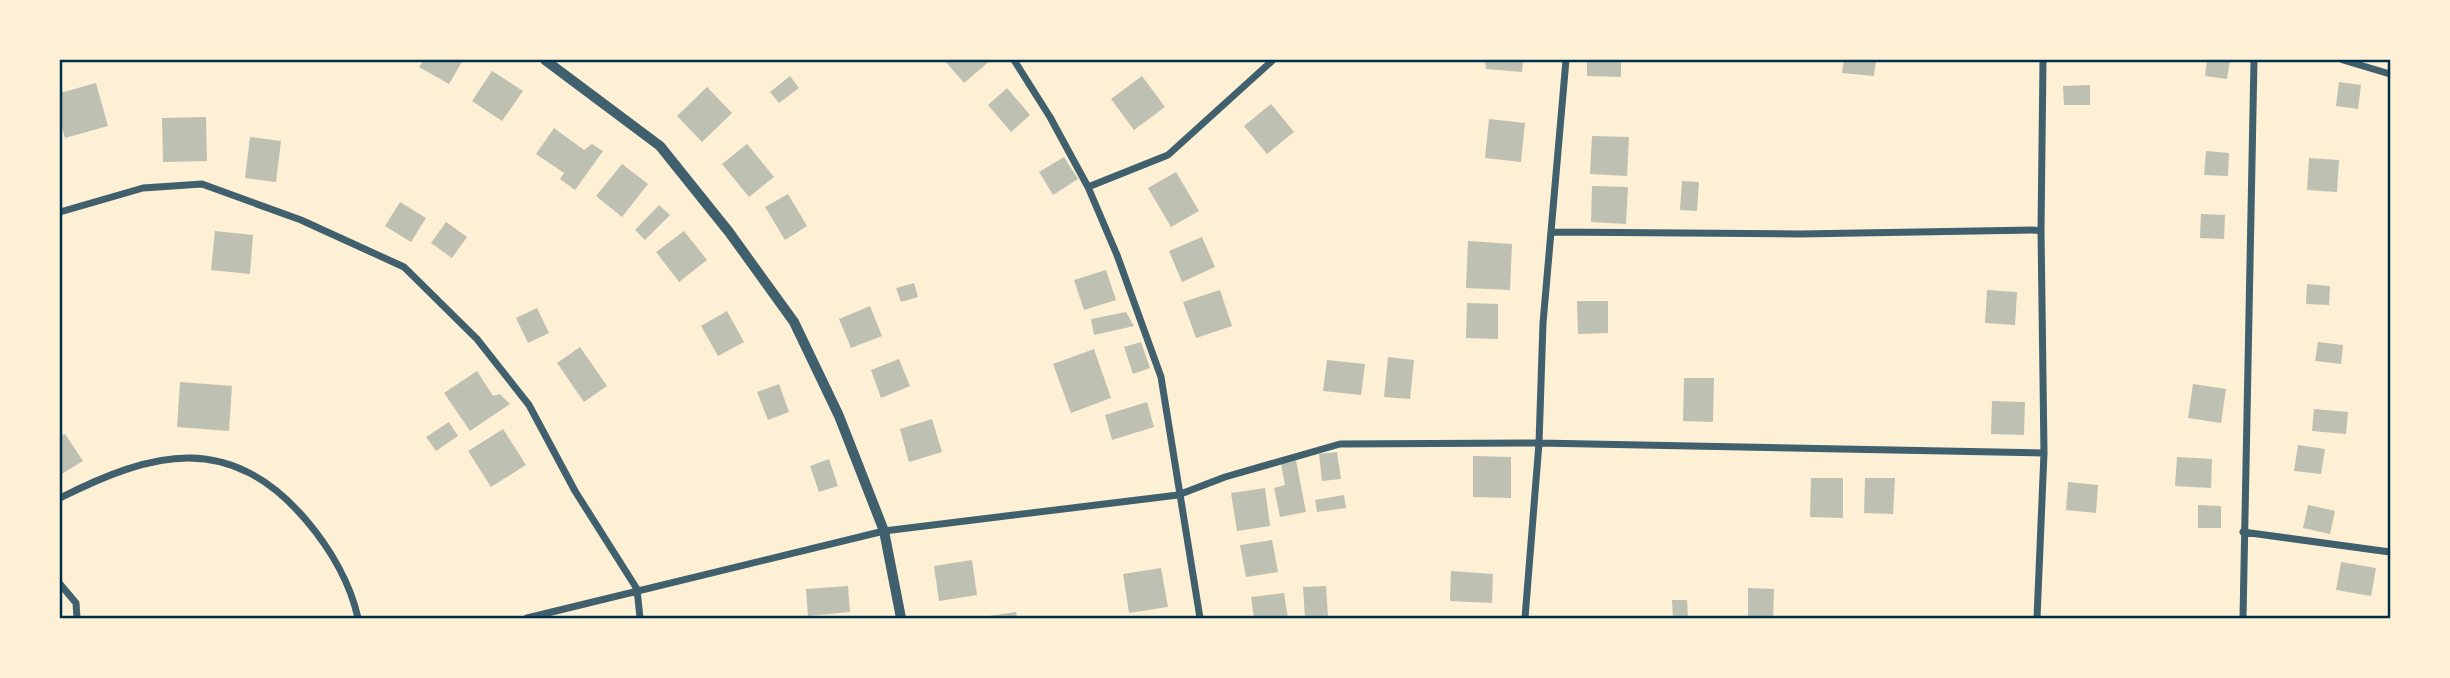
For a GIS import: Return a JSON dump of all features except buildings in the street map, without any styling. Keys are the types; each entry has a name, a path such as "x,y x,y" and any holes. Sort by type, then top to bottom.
{"street":[{"path":"545,60 660,146 729,232 786,311 839,416 884,531 901,618"},
{"path":"1014,60 1051,117 1088,187 1117,255 1161,377 1200,618"},
{"path":"1088,187 1168,155 1273,60"},
{"path":"1525,618 1539,443 1543,323 1566,60"},
{"path":"2037,618 2044,453 2041,230 2043,60"},
{"path":"2243,618 2254,60"},
{"path":"2343,60 2390,74"},
{"path":"60,212 143,188 202,184 301,220 404,267 477,339 529,405 575,491 637,589 640,618"},
{"path":"1552,232 1800,234 2041,230"},
{"path":"527,618 637,589 723,572 884,531 1178,495 1225,477 1340,444 1539,443 2044,453"},
{"path":"60,498 103,476 166,458 206,460 239,466 282,492 328,546 358,618"},
{"path":"2243,532 2390,552"},
{"path":"60,584 76,603 78,618"}]}
